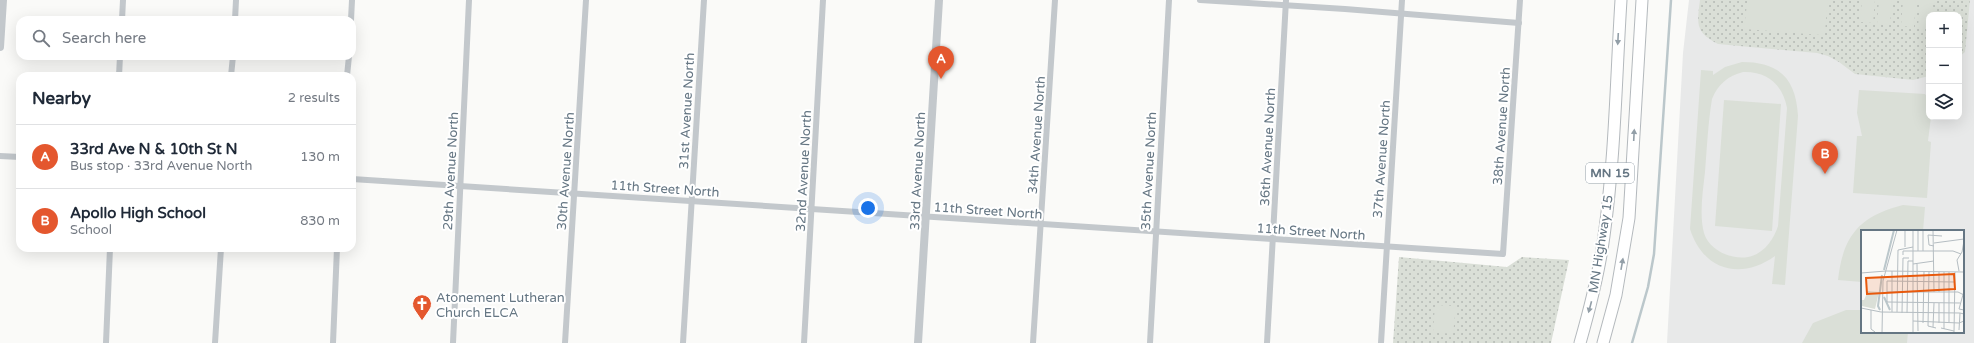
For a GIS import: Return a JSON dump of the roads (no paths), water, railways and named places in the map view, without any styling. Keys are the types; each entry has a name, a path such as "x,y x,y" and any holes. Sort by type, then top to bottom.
{"highway":[{"name":"MN Highway 15","path":"1580,343 1594,289 1604,236 1610,179 1621,0"},
{"name":"MN Highway 15","path":"1603,343 1616,295 1629,218 1642,0"}],"street":[{"path":"0,47 3,0"},
{"path":"122,16 123,0"},
{"path":"235,16 236,0"},
{"path":"351,16 352,0"},
{"name":"29th Avenue North","path":"453,343 469,0"},
{"name":"30th Avenue North","path":"565,343 586,0"},
{"name":"31st Avenue North","path":"683,343 704,0"},
{"name":"32nd Avenue North","path":"804,343 823,0"},
{"name":"33rd Avenue North","path":"918,343 939,0"},
{"name":"34th Avenue North","path":"1033,343 1055,0"},
{"name":"35th Avenue North","path":"1150,343 1169,0"},
{"path":"1200,0 1286,3 1519,23"},
{"name":"37th Avenue North","path":"1381,343 1402,0"},
{"name":"38th Avenue North","path":"1503,254 1520,0"},
{"name":"36th Avenue North","path":"1267,343 1286,3"},
{"path":"119,72 120,60"},
{"path":"231,72 233,60"},
{"path":"347,72 349,60"},
{"path":"0,156 16,157"},
{"name":"11th Street North","path":"356,179 1503,254"},
{"path":"106,343 110,252"},
{"path":"215,343 221,252"},
{"path":"333,343 337,252"}],"waterway":[{"path":"1632,343 1648,287 1654,254 1671,0"}],"place":[{"name":"33rd Ave N & 10th St N","path":"941,79"},
{"name":"Apollo High School","path":"1825,174"},
{"name":"Atonement Lutheran Church ELCA","path":"422,321"}]}
